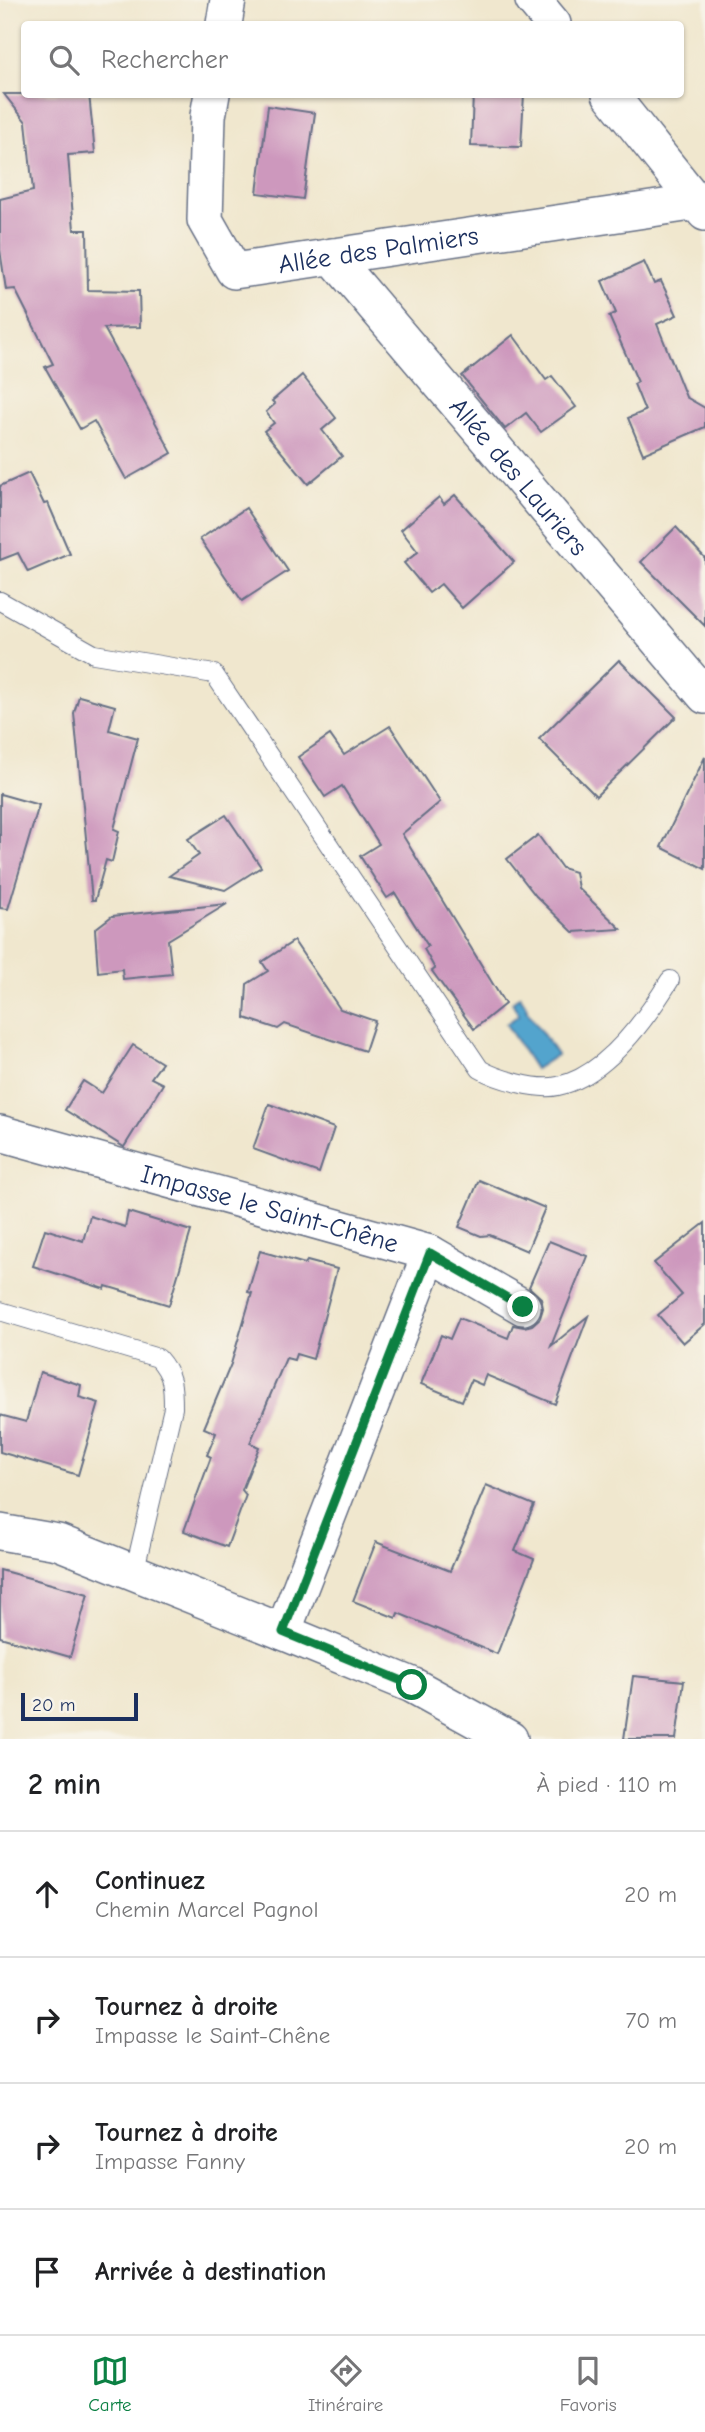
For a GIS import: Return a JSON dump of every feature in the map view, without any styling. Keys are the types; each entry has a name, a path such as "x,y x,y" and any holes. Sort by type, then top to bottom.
{"street":[{"path":"224,21 228,0"},
{"path":"533,0 550,21"},
{"name":"Allée des Palmiers","path":"211,98 208,116 205,220 234,271 702,206"},
{"path":"613,98 702,206"},
{"name":"Allée des Lauriers","path":"332,257 705,696"},
{"name":"Impasse le Saint-Chêne","path":"0,1133 430,1253 283,1632"},
{"path":"430,1253 523,1307"},
{"path":"0,1532 58,1542 283,1632 412,1685 510,1739"}],"lane":[{"path":"0,601 94,654 214,674 480,1069 496,1079 556,1087 590,1073 649,1014 670,981"},
{"path":"0,1311 158,1358 169,1371 173,1408 134,1573"}],"water":[{"path":"520,996 557,1055 535,1069 506,1024 519,1015 512,1002"}],"building":[{"path":"4,94 21,94 21,98 89,98 95,153 68,155 74,230 87,230 88,290 139,291 140,327 104,328 172,453 126,479 94,421 80,429 45,367 53,364 15,289 6,290 0,250 0,199 33,191 26,122"},
{"path":"473,98 524,98 521,147 471,146"},
{"path":"268,106 315,113 303,199 257,193"},
{"path":"644,262 654,284 661,281 677,315 657,324 686,397 705,408 705,427 643,454 628,418 645,411 634,384 638,382 609,316 616,313 602,281"},
{"path":"513,335 546,380 552,376 576,407 541,432 526,413 505,429 462,376"},
{"path":"302,375 336,418 322,430 342,456 308,484 264,431 274,423 266,412 275,404 272,401"},
{"path":"29,473 44,504 48,503 70,554 28,572 18,553 0,560 0,486"},
{"path":"455,495 514,562 462,608 441,584 429,593 404,563 418,552 401,530 439,497 444,504"},
{"path":"246,508 288,571 242,601 200,539"},
{"path":"676,527 705,558 705,626 641,562"},
{"path":"619,660 676,717 596,796 539,739"},
{"path":"79,696 115,706 109,730 138,738 114,829 119,831 112,862 106,860 95,900 92,900 74,713"},
{"path":"390,726 440,802 402,834 505,1004 474,1029 432,971 435,969 424,949 428,946 395,893 387,898 360,856 379,844 342,786 325,797 298,757 330,735 344,755"},
{"path":"705,757 705,869 661,847"},
{"path":"0,794 39,805 8,909 0,908"},
{"path":"226,815 261,867 225,890 169,876 199,855 188,839"},
{"path":"538,835 562,868 575,872 578,888 621,929 573,932 536,896 507,859"},
{"path":"227,904 168,940 172,974 123,979 122,969 98,972 95,929 112,916"},
{"path":"294,941 340,1009 375,1021 365,1051 285,1024 278,1029 245,1018 247,984 268,971 262,962"},
{"path":"133,1045 162,1063 151,1078 163,1084 124,1147 65,1110 83,1081 102,1093"},
{"path":"269,1104 334,1128 319,1173 253,1149"},
{"path":"479,1180 545,1208 527,1251 490,1235 481,1236 459,1227"},
{"path":"128,1212 191,1231 169,1305 106,1286 105,1289 33,1266 45,1229 83,1241 90,1216 125,1227"},
{"path":"705,1223 705,1324 683,1343 658,1315 682,1295 654,1263"},
{"path":"549,1241 587,1256 551,1346 588,1316 555,1404 486,1375 482,1385 471,1380 462,1401 421,1384 441,1335 450,1339 459,1318 508,1338 513,1325 532,1325 540,1318 543,1308 541,1298 529,1287"},
{"path":"260,1251 305,1264 307,1261 337,1269 313,1359 296,1354 294,1360 286,1358 250,1443 259,1447 242,1490 246,1495 227,1547 184,1531 211,1457 207,1455 216,1433 204,1428 231,1364 252,1293 248,1292"},
{"path":"40,1372 81,1385 79,1397 99,1403 78,1475 0,1452 0,1415 26,1422"},
{"path":"486,1485 534,1505 515,1551 534,1559 497,1654 398,1613 396,1618 353,1601 376,1542 450,1571"},
{"path":"0,1570 88,1594 70,1657 0,1637"},
{"path":"633,1676 684,1681 676,1739 624,1739"}],"route":[{"path":"412,1685 283,1632 430,1253 523,1307"}]}
